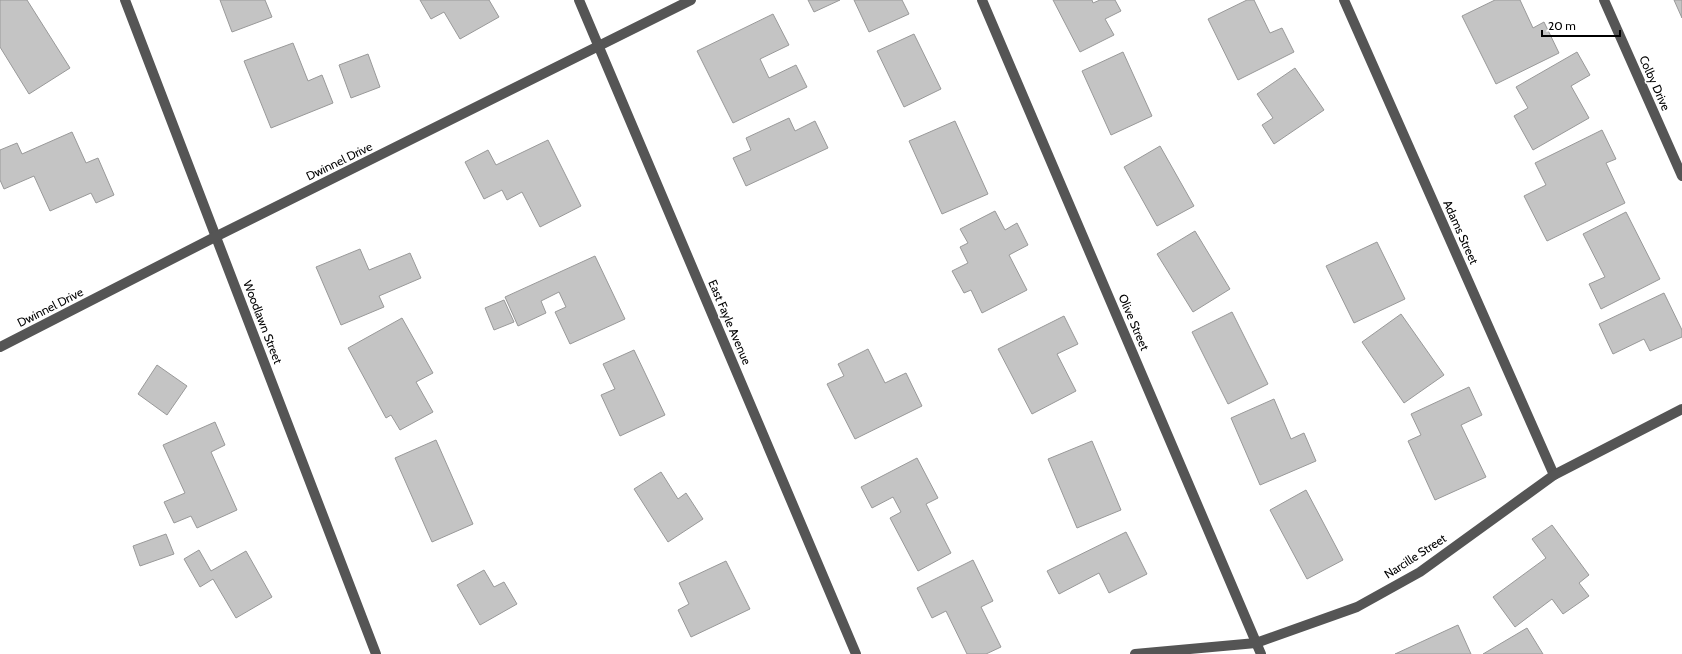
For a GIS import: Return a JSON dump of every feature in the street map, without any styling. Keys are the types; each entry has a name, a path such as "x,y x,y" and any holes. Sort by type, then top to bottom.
{"street":[{"name":"Woodlawn Street","path":"125,0 217,236 376,654"},
{"name":"East Fayle Avenue","path":"579,0 856,654"},
{"name":"Dwinnel Drive","path":"0,347 217,236 690,0"},
{"name":"Olive Street","path":"982,0 1261,654"},
{"name":"Adams Street","path":"1344,0 1554,475"},
{"name":"Colby Drive","path":"1604,0 1682,176"},
{"name":"Narcille Street","path":"1135,654 1256,643 1357,607 1420,572 1554,475 1682,409"}],"building":[{"path":"0,0 27,0 70,68 29,94 0,47"},
{"path":"220,0 265,0 272,17 232,32"},
{"path":"420,0 489,0 499,17 460,39 444,12 431,19"},
{"path":"808,0 840,0 814,12"},
{"path":"854,0 902,0 909,14 869,32"},
{"path":"1053,0 1092,0 1093,3 1100,0 1115,0 1121,11 1105,19 1114,35 1080,52"},
{"path":"1247,0 1254,0 1270,33 1282,28 1294,52 1238,80 1208,19"},
{"path":"1495,0 1520,0 1533,28 1544,22 1559,53 1496,84 1462,16"},
{"path":"1674,0 1682,0 1682,18"},
{"path":"773,14 789,45 760,59 769,78 796,65 807,87 733,123 697,51"},
{"path":"914,34 941,89 904,107 877,51"},
{"path":"293,43 308,81 322,75 333,103 271,128 244,61"},
{"path":"1123,52 1152,116 1111,135 1082,71"},
{"path":"1577,52 1590,75 1571,86 1589,118 1533,150 1514,116 1528,108 1516,87"},
{"path":"368,54 380,87 351,98 339,65"},
{"path":"1295,68 1324,110 1274,144 1262,125 1273,118 1257,94"},
{"path":"789,118 795,131 815,121 828,148 746,186 733,158 751,150 746,138"},
{"path":"955,121 988,194 942,214 909,141"},
{"path":"1602,130 1616,159 1606,163 1625,203 1547,241 1524,196 1546,185 1535,163"},
{"path":"72,132 86,163 98,158 114,195 96,203 91,193 50,211 34,176 4,189 0,180 0,150 17,143 22,154"},
{"path":"548,140 581,206 540,227 522,192 507,200 502,190 484,199 465,162 488,150 496,165"},
{"path":"1160,146 1194,206 1157,226 1124,167"},
{"path":"995,211 1005,230 1017,223 1028,245 1009,255 1027,290 982,313 971,290 964,293 952,271 968,263 960,247 968,243 960,229"},
{"path":"1626,212 1660,279 1601,309 1589,284 1605,277 1583,234"},
{"path":"1195,231 1230,289 1193,312 1157,254"},
{"path":"1377,242 1405,299 1354,323 1326,266"},
{"path":"360,249 369,270 410,253 421,278 379,296 384,307 341,325 316,267"},
{"path":"595,256 625,319 570,344 555,312 566,307 559,292 541,301 546,313 518,326 505,297"},
{"path":"1664,293 1682,330 1682,337 1650,351 1644,339 1613,354 1599,324"},
{"path":"504,300 514,322 494,330 485,308"},
{"path":"1232,312 1268,384 1228,404 1192,332"},
{"path":"1401,314 1444,375 1404,403 1362,342"},
{"path":"1064,316 1078,344 1057,354 1076,391 1032,414 998,349"},
{"path":"402,318 433,373 416,382 433,412 400,430 391,415 386,418 348,348"},
{"path":"868,349 885,383 906,373 922,406 855,439 827,384 844,376 838,364"},
{"path":"634,350 665,415 620,436 601,395 615,389 603,364"},
{"path":"157,365 187,386 167,415 138,394"},
{"path":"1469,387 1482,415 1461,425 1486,477 1435,500 1408,441 1421,435 1411,414"},
{"path":"1274,399 1291,439 1304,433 1316,461 1260,485 1231,418"},
{"path":"215,422 225,445 211,452 237,510 197,528 191,516 174,523 164,502 185,493 163,445"},
{"path":"436,440 473,524 432,542 395,458"},
{"path":"1092,441 1121,510 1077,528 1048,459"},
{"path":"917,458 938,498 926,504 951,553 918,571 890,518 901,512 893,497 872,508 861,487"},
{"path":"661,472 678,499 686,493 703,519 668,542 634,489"},
{"path":"1306,490 1343,560 1307,579 1270,510"},
{"path":"1552,525 1589,575 1579,583 1589,596 1563,614 1552,599 1515,627 1493,597 1546,558 1532,539"},
{"path":"1126,532 1147,574 1109,593 1099,573 1059,594 1047,571"},
{"path":"166,534 174,554 140,566 133,546"},
{"path":"199,550 211,571 246,551 272,597 236,618 213,579 200,587 184,559"},
{"path":"973,560 993,601 981,607 1001,647 986,654 967,654 946,611 932,618 917,588"},
{"path":"726,561 750,609 691,637 678,610 689,604 679,583"},
{"path":"484,570 494,587 504,582 517,604 480,625 457,585"},
{"path":"1458,625 1471,654 1395,654"},
{"path":"1527,628 1543,654 1483,654"}]}
